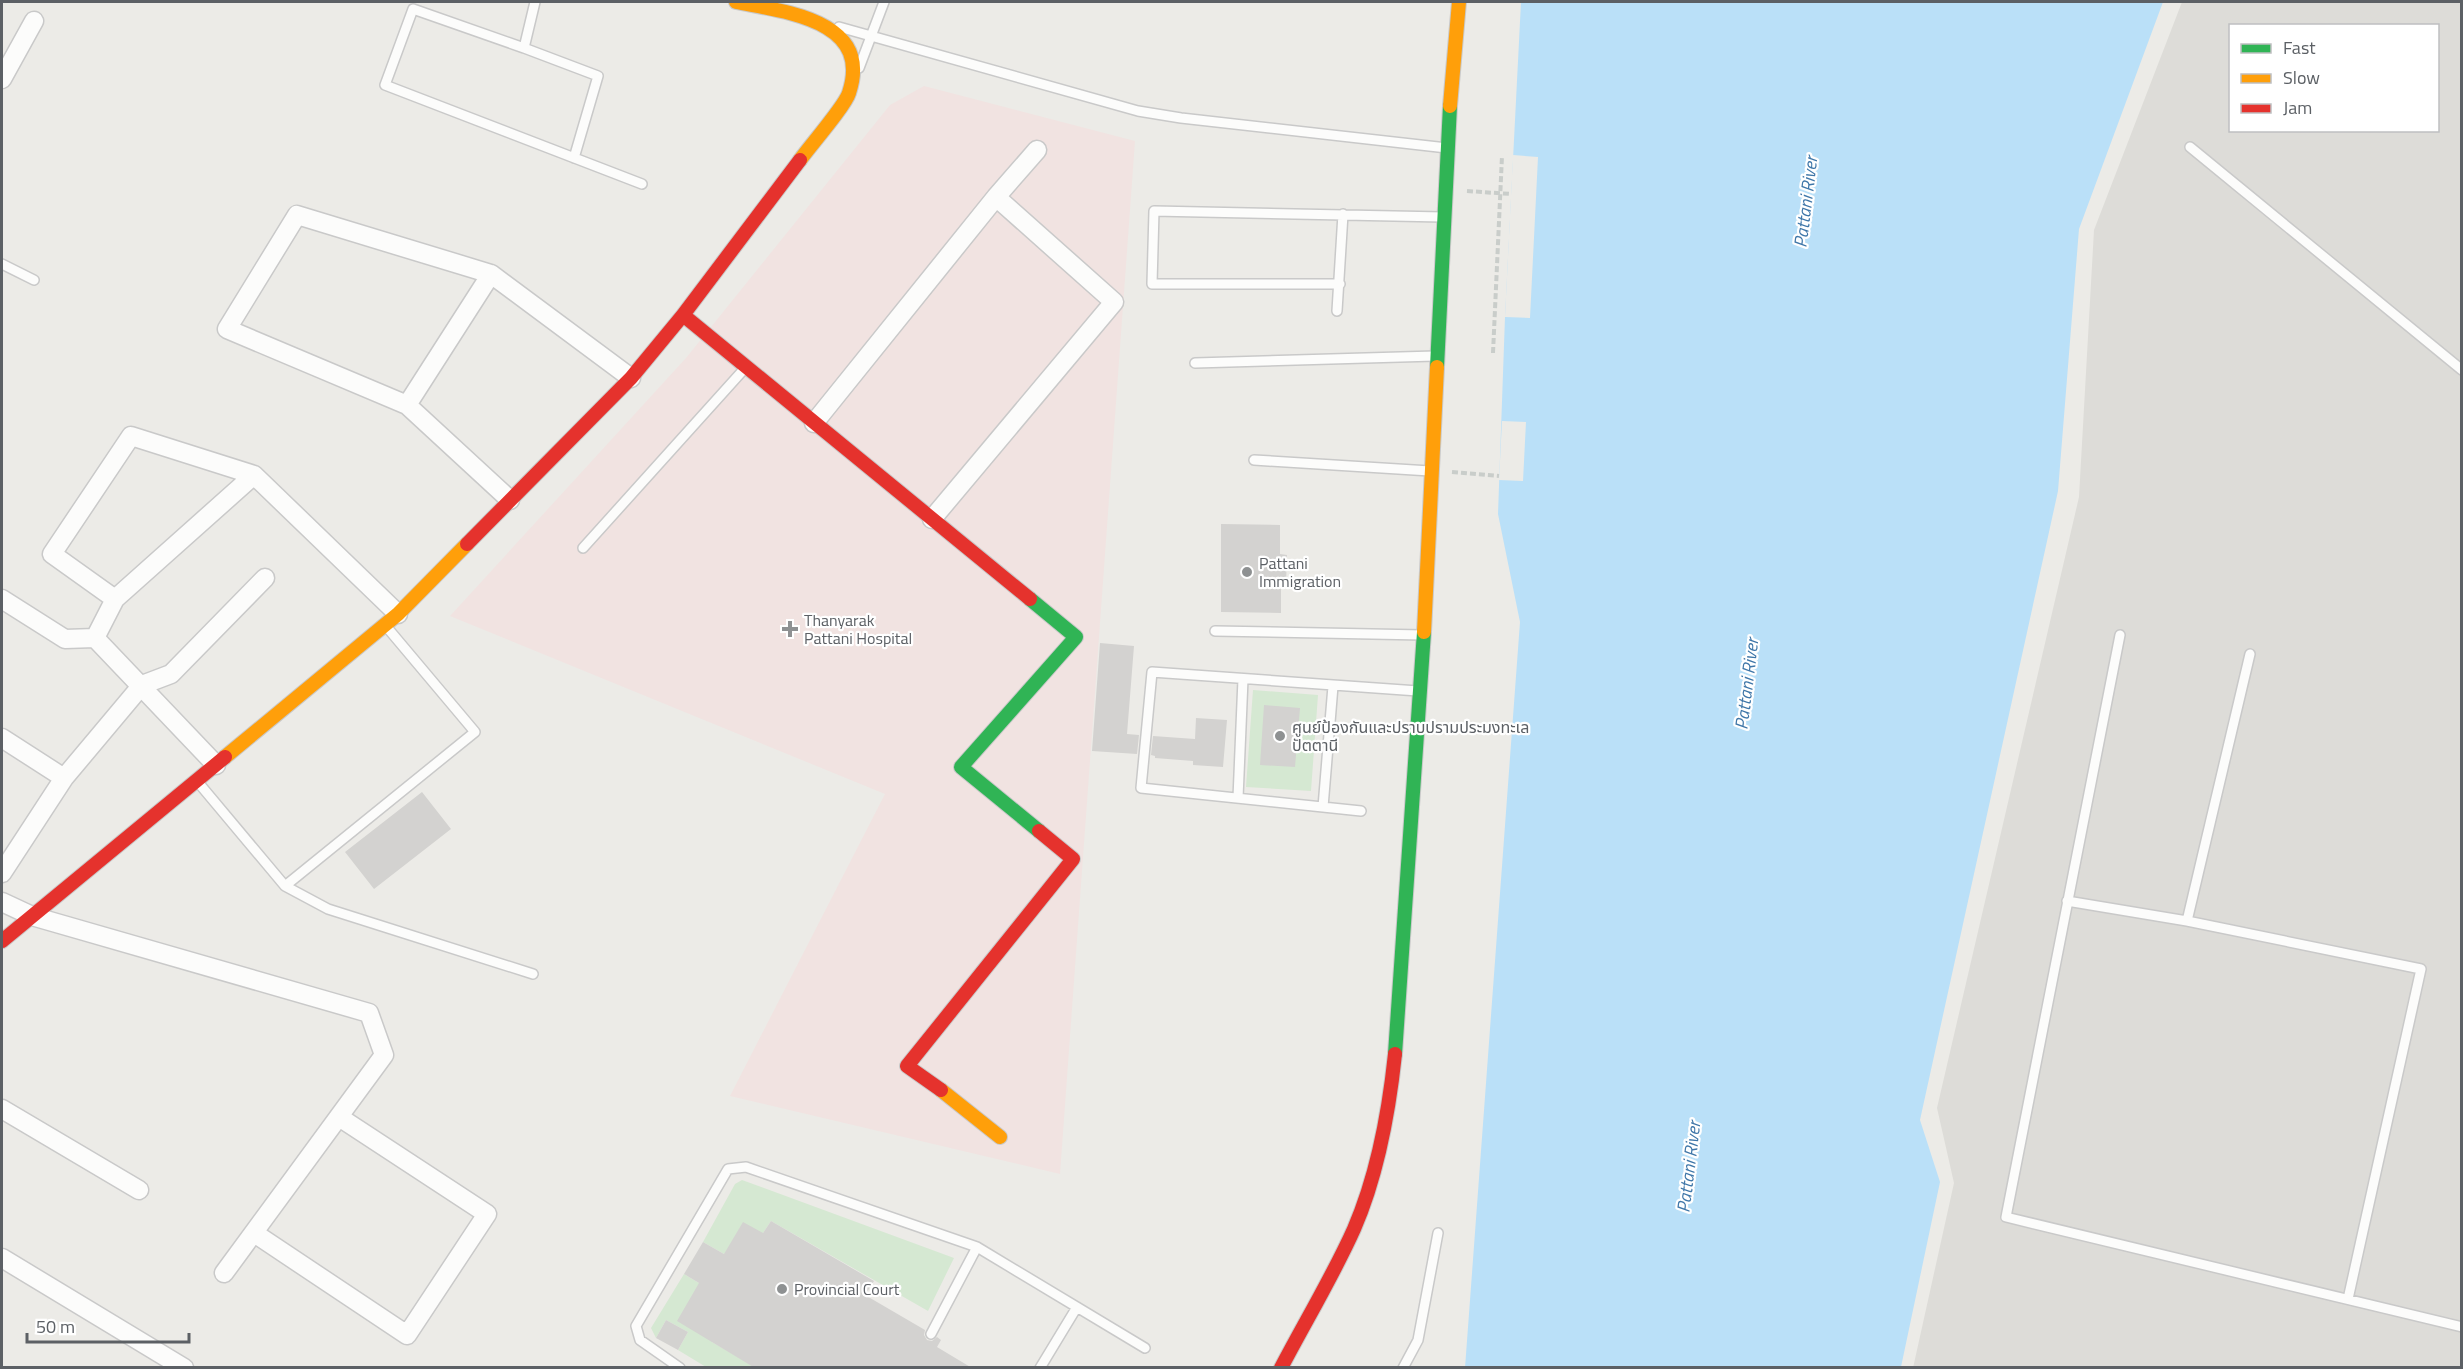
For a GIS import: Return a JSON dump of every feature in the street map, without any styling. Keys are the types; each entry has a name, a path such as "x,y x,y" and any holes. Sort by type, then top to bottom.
{"street":[{"path":"2,941 391,620 631,378 683,315 849,95 854,79 854,62 848,46 838,32 824,23 736,2"},
{"path":"1281,1368 1354,1228 1375,1164 1386,1113 1398,1017 1424,635 1444,189 1459,2"},
{"path":"2,80 34,21"},
{"path":"814,423 996,197 1037,150"},
{"path":"932,519 1114,302 996,197"},
{"path":"510,500 407,405 227,328 297,215 490,274 631,378"},
{"path":"407,405 490,274"},
{"path":"683,315 1076,637 961,767 1073,859 907,1066 955,1099 1000,1137"},
{"path":"115,599 52,554 132,436 254,475 391,620"},
{"path":"95,638 115,599 254,475"},
{"path":"4,866 64,778 142,686 171,674 265,578"},
{"path":"2,599 65,639 95,638 216,765"},
{"path":"2,738 64,778"},
{"path":"2,902 32,916 369,1013 384,1055 224,1273"},
{"path":"2,1109 139,1190"},
{"path":"254,1233 407,1335 487,1214 339,1117"},
{"path":"2,1258 184,1368"}],"lane":[{"path":"524,48 535,2"},
{"path":"854,79 885,2"},
{"path":"574,158 598,76 413,9 385,86 642,184"},
{"path":"824,23 1138,111 1181,118 1447,148"},
{"path":"2190,147 2462,370"},
{"path":"1340,284 1152,284 1154,211 1443,218"},
{"path":"1337,311 1343,214"},
{"path":"2,264 34,280"},
{"path":"1195,363 1435,356"},
{"path":"583,548 746,367"},
{"path":"1254,460 1430,471"},
{"path":"285,886 475,732 391,620"},
{"path":"1215,631 1424,635"},
{"path":"2120,635 2006,1217 2462,1327"},
{"path":"2187,921 2250,654"},
{"path":"1361,811 1141,788 1152,672 1419,691"},
{"path":"1238,798 1243,679"},
{"path":"1323,807 1333,686"},
{"path":"196,781 285,886 328,909 533,974"},
{"path":"2067,901 2187,921 2421,969 2348,1299"},
{"path":"680,1368 640,1340 636,1326 728,1169 746,1167 977,1247 1145,1348"},
{"path":"1403,1368 1418,1340 1438,1233"},
{"path":"931,1334 977,1247"},
{"path":"1040,1368 1077,1307"}],"path":[{"path":"1493,353 1502,156"},
{"path":"1444,189 1511,194"},
{"path":"1430,471 1499,476"}],"shaded area":[{"path":"2182,2 2461,2 2461,1367 1913,1368 1954,1183 1937,1108 2079,497 2094,230"},
{"name":"Thanyarak Pattani Hospital","path":"924,86 1135,141 1060,1174 730,1096 885,794 450,616 686,358 890,105"}],"green space":[{"path":"1253,690 1318,695 1311,791 1246,787"},
{"path":"742,1180 954,1258 928,1311 771,1221 763,1233 724,1254 703,1242 735,1184"},
{"path":"684,1274 699,1283 720,1327 712,1342 755,1367 706,1367 678,1350 688,1332 666,1320 656,1338 651,1328"}],"water":[{"name":"Pattani River","path":"1521,2 2163,2 2079,229 2058,491 1920,1120 1940,1182 1901,1367 1465,1368 1520,622 1498,514 1505,317"}],"pier":[{"path":"1513,155 1538,157 1530,318 1505,317"},
{"path":"1502,421 1526,422 1523,481 1499,480"}],"building":[{"path":"1221,524 1280,525 1280,554 1287,555 1286,584 1281,584 1281,613 1221,612"},
{"path":"1100,643 1134,646 1127,734 1139,735 1137,754 1092,751"},
{"name":"ศูนย์ป้องกันและปราบปรามประมงทะเล ปัตตานี","path":"1264,705 1300,708 1295,767 1260,765"},
{"path":"1196,718 1227,720 1223,767 1193,765 1193,761 1155,758 1151,755 1153,736 1195,739"},
{"path":"422,792 451,829 374,889 345,852"},
{"name":"Provincial Court","path":"771,1221 874,1281 865,1295 925,1330 924,1335 927,1340 932,1341 937,1337 941,1340 937,1347 972,1368 755,1368 677,1321 699,1283 684,1274 703,1242 724,1254 743,1222 763,1233"},
{"path":"666,1320 688,1332 678,1350 656,1338"}],"traffic: fast":[{"path":"1437,367 1450,106"},
{"path":"1030,599 1076,637 961,767 1039,831"},
{"path":"1395,1054 1424,632"}],"traffic: slow":[{"path":"736,2 778,10 820,24 837,35 848,49 853,69 849,93 800,160"},
{"path":"1450,106 1459,2"},
{"path":"1424,632 1437,367"},
{"path":"225,757 398,614 467,544"},
{"path":"941,1090 1000,1137"}],"traffic: jam":[{"path":"467,544 631,378 683,315 800,160"},
{"path":"683,315 1030,599"},
{"path":"2,941 225,757"},
{"path":"941,1090 907,1066 1073,859 1039,831"},
{"path":"1281,1368 1337,1264 1362,1209 1381,1143 1395,1054"}],"place":[{"name":"Pattani Immigration","path":"1247,572"},
{"name":"Thanyarak Pattani Hospital","path":"790,629"},
{"name":"ศูนย์ป้องกันและปราบปรามประมงทะเล ปัตตานี","path":"1280,736"},
{"name":"Provincial Court","path":"782,1289"}]}
